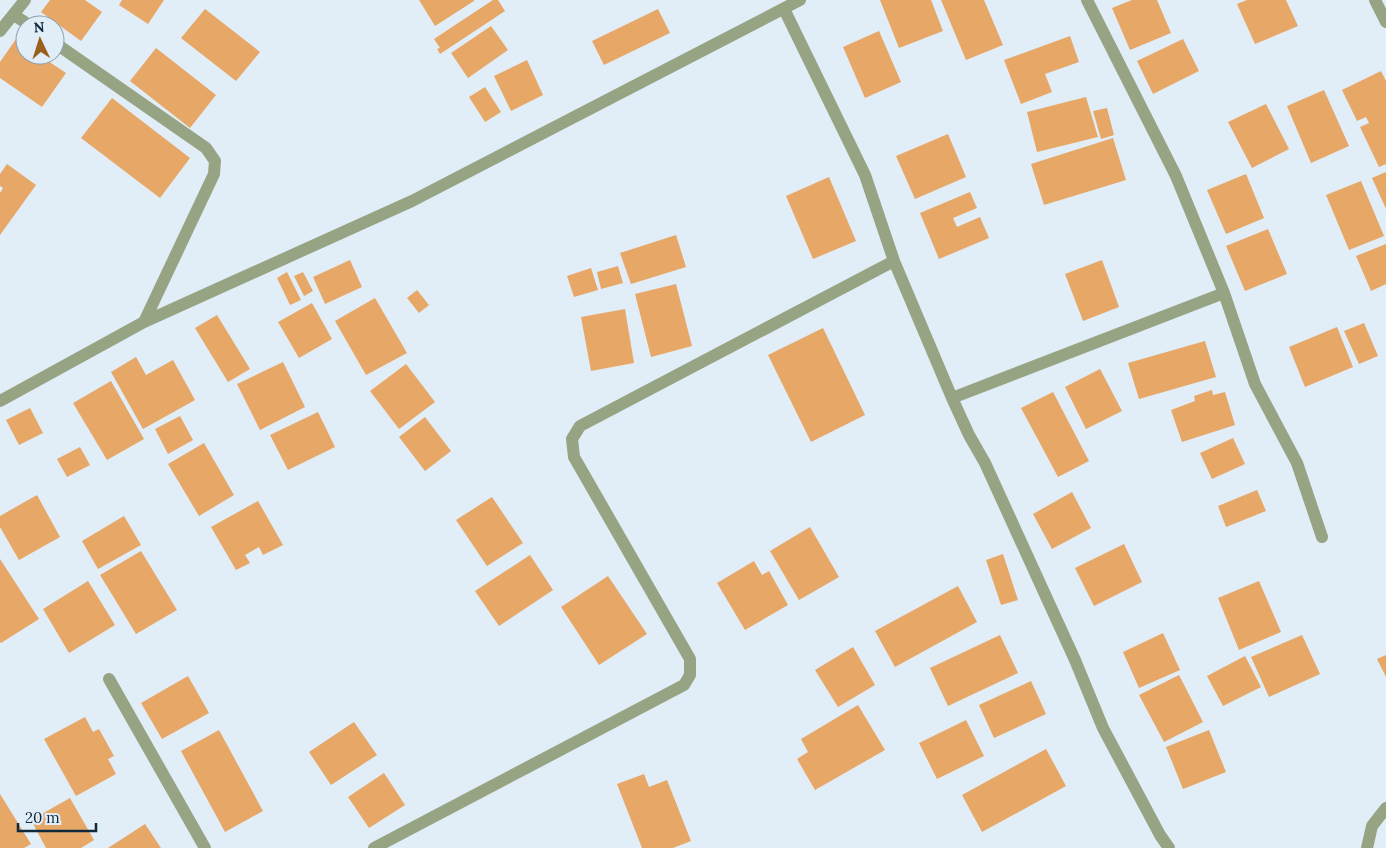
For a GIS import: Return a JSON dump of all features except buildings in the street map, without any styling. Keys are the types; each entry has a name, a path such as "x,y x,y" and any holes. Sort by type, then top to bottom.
{"street":[{"path":"0,31 25,0"},
{"path":"0,401 144,322 412,201 800,0"},
{"path":"1087,0 1176,176 1224,293 1255,384 1297,463 1322,537"},
{"path":"1375,0 1386,22"},
{"path":"784,9 865,175 894,261 952,398 990,472 1075,660 1103,728 1160,835 1169,848"},
{"path":"65,50 206,148 215,161 214,174 144,322"},
{"path":"374,848 684,685 690,675 690,659 574,457 572,440 580,426 894,261"},
{"path":"952,398 1224,293"},
{"path":"109,678 205,848"},
{"path":"1367,848 1372,826 1386,808"}]}
